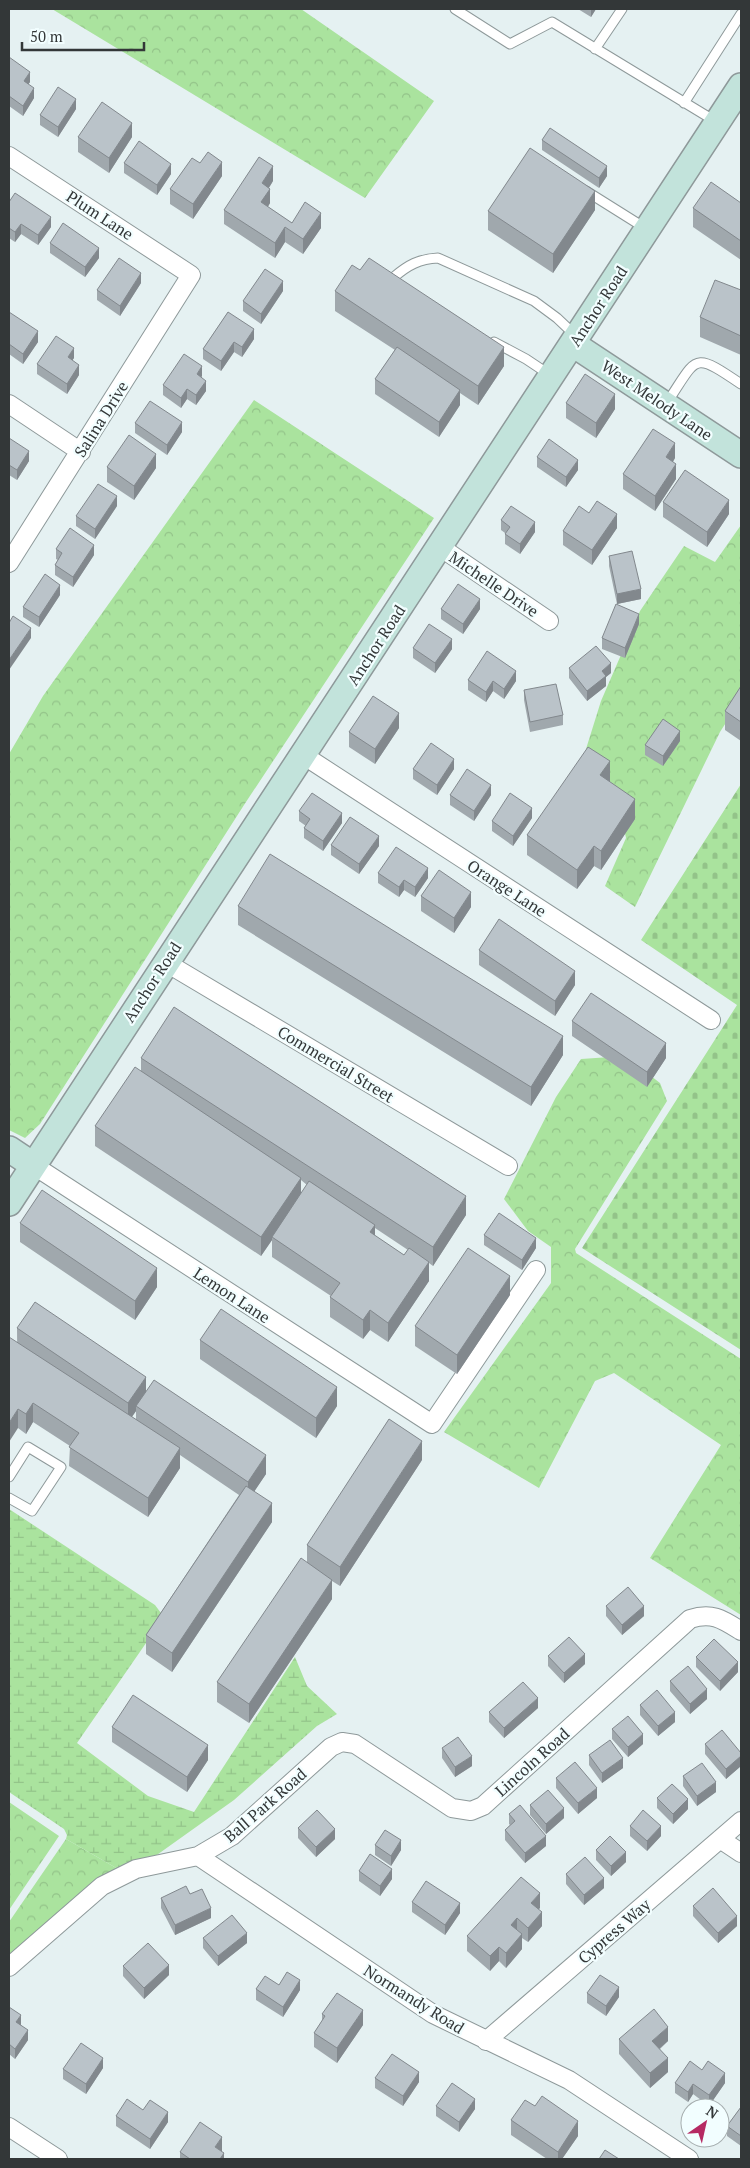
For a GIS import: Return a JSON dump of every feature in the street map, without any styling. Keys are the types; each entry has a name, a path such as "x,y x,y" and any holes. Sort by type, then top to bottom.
{"street":[{"name":"Anchor Road","path":"9,1203 165,962 440,548 741,86"},
{"name":"Plum Lane","path":"9,156 191,275"},
{"name":"Salina Drive","path":"9,563 191,275"},
{"name":"West Melody Lane","path":"575,341 665,406 741,455"},
{"path":"9,404 80,452"},
{"name":"Michelle Drive","path":"440,548 549,621"},
{"name":"Orange Lane","path":"303,756 711,1020"},
{"name":"Commercial Street","path":"165,962 508,1166"},
{"path":"9,1149 33,1165"},
{"name":"Lemon Lane","path":"33,1165 432,1424 536,1270"},
{"name":"Lincoln Road","path":"342,1742 356,1744 452,1808 471,1811 482,1806 690,1619 704,1615 723,1619 741,1631"},
{"name":"Ball Park Road","path":"9,1967 102,1886 136,1870 198,1856 232,1836 331,1747 342,1742"},
{"name":"Cypress Way","path":"486,2042 741,1821"},
{"path":"720,1839 741,1853"},
{"name":"Normandy Road","path":"198,1856 433,2014 486,2042 569,2080 689,2159"},
{"path":"9,2127 58,2159"}],"lane":[{"path":"455,9 510,44 552,22 717,123"},
{"path":"595,49 622,9"},
{"path":"684,103 741,14"},
{"path":"581,188 647,230"},
{"path":"395,278 408,264 424,259 438,258 534,300 557,318 575,341"},
{"path":"482,336 526,359 552,376"},
{"path":"665,406 693,364 701,361 711,364 741,384"},
{"path":"9,1477 28,1447 62,1468 32,1511 9,1498"}],"green space":[{"path":"52,9 301,9 434,101 365,198"},
{"path":"254,400 434,518 244,805 40,1124 25,1138 9,1130 9,754 43,696"},
{"path":"741,525 741,699 720,732 635,907 605,886 626,838 620,809 586,749 601,701 640,611 684,546 715,562"},
{"path":"741,784 741,1350 582,1248 737,1005 641,940"},
{"path":"625,1056 660,1083 667,1101 575,1249 576,1253 741,1359 741,1615 650,1558 721,1445 614,1373 595,1381 539,1488 444,1432 551,1283 551,1247 528,1231 504,1199 556,1097 581,1059"},
{"path":"9,1509 155,1605 164,1617 77,1743 148,1796 194,1812 295,1657 307,1686 337,1714 317,1726 234,1800 154,1857 118,1869 66,1839 67,1835 64,1829 9,1792"},
{"path":"9,1802 59,1836 9,1910"},
{"path":"66,1839 118,1869 99,1877 9,1956 9,1922"}],"building":[{"path":"9,57 30,72 24,81 34,88 23,106 9,96"},
{"path":"58,87 76,99 58,127 40,115"},
{"path":"102,102 132,123 109,158 78,137"},
{"path":"550,128 607,166 599,178 542,140"},
{"path":"139,141 171,164 157,185 124,163"},
{"path":"530,148 595,191 553,254 488,211"},
{"path":"208,152 222,162 193,204 170,189 192,158 200,163"},
{"path":"259,157 273,166 262,183 270,189 261,202 292,223 305,202 321,213 303,239 285,227 275,243 224,210"},
{"path":"711,182 741,203 741,241 693,208"},
{"path":"15,193 51,217 38,235 21,224 15,232 9,228 9,202"},
{"path":"63,223 99,248 85,267 50,243"},
{"path":"119,258 141,273 120,306 97,290"},
{"path":"369,258 504,347 478,386 335,291 352,265 360,270"},
{"path":"265,269 283,281 261,314 243,301"},
{"path":"715,280 741,290 741,336 700,317"},
{"path":"9,312 38,331 23,354 9,344"},
{"path":"228,312 254,329 242,347 234,342 221,361 203,349"},
{"path":"56,336 74,348 68,357 79,365 67,384 37,364"},
{"path":"397,347 460,390 439,422 375,379"},
{"path":"184,354 202,366 197,374 206,381 196,395 187,389 181,398 163,385"},
{"path":"585,374 615,394 596,423 566,403"},
{"path":"150,401 182,422 167,445 135,423"},
{"path":"653,429 675,443 666,457 676,464 655,496 623,474"},
{"path":"129,435 156,454 134,486 107,467"},
{"path":"9,438 29,451 17,470 9,465"},
{"path":"549,439 578,460 566,477 537,457"},
{"path":"685,470 729,500 707,532 663,502"},
{"path":"98,484 117,496 95,529 76,516"},
{"path":"597,501 617,514 592,550 563,531 579,506 589,513"},
{"path":"511,506 535,522 520,544 505,534 510,527 501,520"},
{"path":"70,528 94,545 73,577 55,565 62,553 56,549"},
{"path":"632,551 641,589 617,594 609,556"},
{"path":"45,574 60,585 39,617 23,607"},
{"path":"458,584 480,599 463,624 441,609"},
{"path":"616,604 639,614 625,648 602,638"},
{"path":"13,616 31,628 9,660 9,623"},
{"path":"429,624 452,639 435,663 413,648"},
{"path":"596,646 611,663 602,671 606,676 587,691 569,668"},
{"path":"487,651 516,671 504,689 493,681 486,692 468,680"},
{"path":"556,684 563,715 530,722 524,690"},
{"path":"741,686 741,722 725,711"},
{"path":"373,696 399,713 375,749 349,732"},
{"path":"663,719 680,731 663,756 645,745"},
{"path":"431,743 454,759 437,785 413,769"},
{"path":"588,747 610,761 600,775 635,799 601,851 594,846 577,870 527,835"},
{"path":"467,769 491,785 474,811 450,795"},
{"path":"312,793 342,813 323,841 304,828 310,819 299,811"},
{"path":"510,793 532,808 513,836 492,821"},
{"path":"350,817 379,836 359,864 331,845"},
{"path":"396,847 428,868 415,887 404,880 399,887 378,873"},
{"path":"270,854 563,1036 531,1087 238,906"},
{"path":"439,870 471,892 454,918 421,896"},
{"path":"499,919 575,971 555,1001 479,950"},
{"path":"591,993 666,1043 647,1072 572,1021"},
{"path":"174,1007 466,1196 433,1247 141,1058"},
{"path":"135,1067 301,1178 261,1237 95,1126"},
{"path":"309,1181 375,1225 370,1232 404,1255 409,1248 429,1262 388,1323 370,1310 363,1320 330,1297 340,1283 272,1237"},
{"path":"42,1190 157,1268 135,1301 20,1223"},
{"path":"499,1213 536,1238 522,1260 484,1235"},
{"path":"468,1248 510,1276 457,1355 415,1326"},
{"path":"35,1302 146,1377 128,1403 17,1328"},
{"path":"221,1309 337,1387 316,1418 200,1340"},
{"path":"9,1337 180,1448 148,1498 69,1447 79,1433 33,1403 26,1414 18,1409 9,1423"},
{"path":"154,1380 266,1455 248,1482 136,1406"},
{"path":"389,1419 422,1441 340,1567 307,1545"},
{"path":"246,1486 272,1503 172,1653 146,1635"},
{"path":"301,1558 332,1580 249,1704 217,1682"},
{"path":"628,1587 644,1606 622,1625 606,1606"},
{"path":"569,1637 585,1654 564,1673 548,1656"},
{"path":"714,1639 738,1662 720,1681 696,1657"},
{"path":"688,1666 707,1689 690,1704 670,1681"},
{"path":"523,1682 538,1698 504,1728 489,1712"},
{"path":"657,1690 675,1712 658,1726 640,1705"},
{"path":"133,1695 208,1745 187,1777 112,1727"},
{"path":"628,1716 643,1734 628,1747 612,1729"},
{"path":"722,1730 741,1753 741,1756 726,1769 705,1744"},
{"path":"458,1737 472,1756 455,1767 442,1748"},
{"path":"610,1740 623,1758 602,1773 589,1755"},
{"path":"575,1762 597,1788 578,1803 556,1778"},
{"path":"702,1763 716,1782 697,1796 683,1776"},
{"path":"672,1784 688,1799 673,1814 657,1798"},
{"path":"548,1790 564,1808 546,1824 530,1805"},
{"path":"520,1805 546,1836 525,1853 505,1830 515,1821 509,1814"},
{"path":"317,1810 335,1829 316,1847 298,1828"},
{"path":"643,1810 661,1826 647,1841 630,1826"},
{"path":"385,1830 401,1840 391,1856 375,1845"},
{"path":"610,1836 626,1852 611,1866 596,1850"},
{"path":"370,1854 392,1869 380,1886 359,1871"},
{"path":"585,1857 604,1878 584,1895 566,1874"},
{"path":"521,1877 540,1893 531,1903 542,1912 528,1928 517,1918 511,1925 522,1934 506,1953 499,1947 490,1956 467,1936"},
{"path":"426,1881 460,1903 445,1925 412,1902"},
{"path":"186,1886 190,1894 202,1889 211,1908 175,1925 161,1898"},
{"path":"713,1888 737,1916 718,1933 693,1906"},
{"path":"232,1915 247,1933 218,1956 203,1938"},
{"path":"148,1943 169,1965 144,1988 123,1966"},
{"path":"287,1972 300,1980 283,2007 256,1989 265,1976 279,1985"},
{"path":"600,1975 619,1987 606,2006 587,1993"},
{"path":"337,1993 363,2010 337,2048 314,2033 325,2016 322,2014"},
{"path":"9,2007 21,2015 16,2022 28,2030 15,2049 9,2044"},
{"path":"654,2009 668,2027 652,2041 668,2058 650,2073 619,2039"},
{"path":"81,2043 103,2058 86,2084 63,2069"},
{"path":"392,2054 419,2072 403,2096 375,2078"},
{"path":"690,2061 702,2070 708,2061 725,2073 709,2095 693,2084 688,2092 675,2083"},
{"path":"452,2083 475,2099 459,2122 436,2106"},
{"path":"542,2096 578,2121 558,2152 511,2120 525,2100 535,2106"},
{"path":"127,2099 143,2110 150,2100 168,2112 150,2139 116,2116"},
{"path":"741,2107 741,2136 730,2128 730,2122"},
{"path":"200,2122 222,2137 215,2147 224,2153 220,2159 190,2159 180,2152"},
{"path":"605,2150 619,2159 599,2159"}]}
